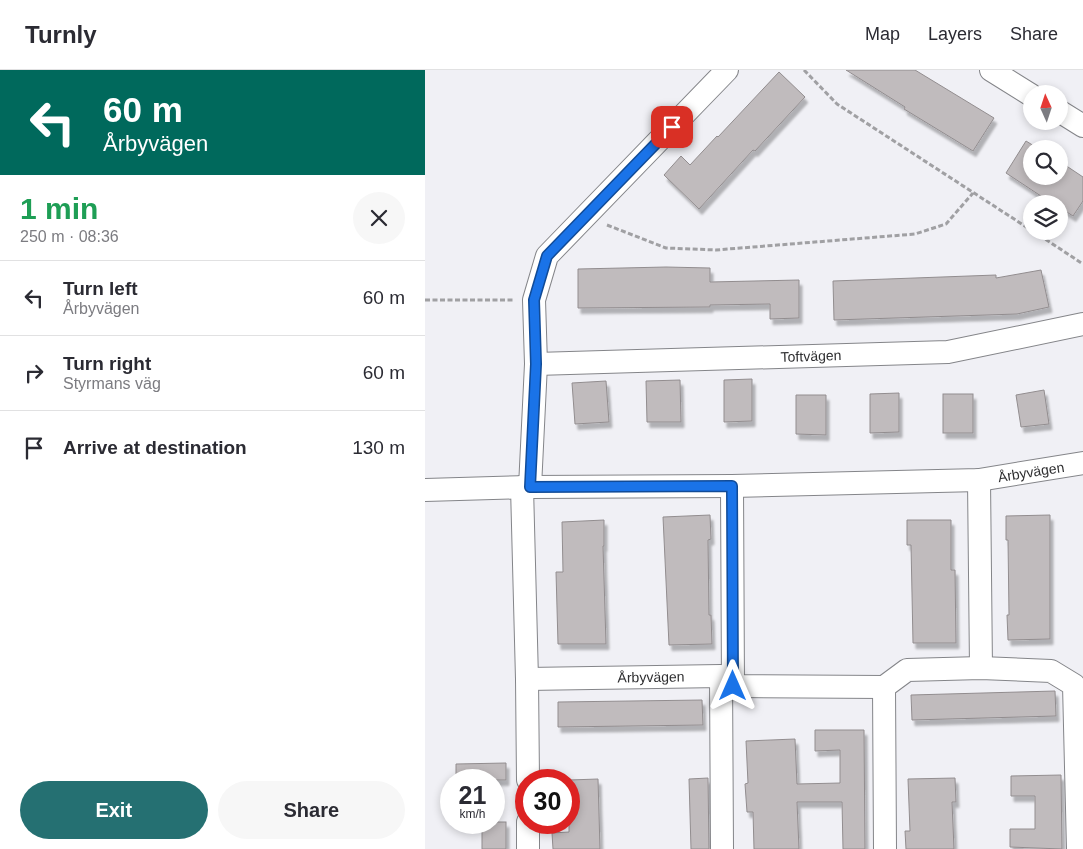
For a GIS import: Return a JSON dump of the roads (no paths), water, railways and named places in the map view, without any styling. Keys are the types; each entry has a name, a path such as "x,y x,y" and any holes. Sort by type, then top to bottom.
{"street":[{"path":"528,769 526,487 536,364 534,300 547,256 727,70"},
{"path":"991,70 1023,90"},
{"path":"1068,117 1083,126"},
{"name":"Toftvägen","path":"536,364 948,352 1083,324"},
{"name":"Årbyvägen","path":"425,490 526,487 732,486 979,480 1083,463"},
{"name":"Årbyvägen","path":"979,480 981,668"},
{"path":"722,849 732,486"},
{"path":"885,849 884,687 907,670 981,668 1051,672 1078,685 1078,849"},
{"name":"Årbyvägen","path":"527,679 727,681 884,687"},
{"path":"528,834 528,849"}]}
